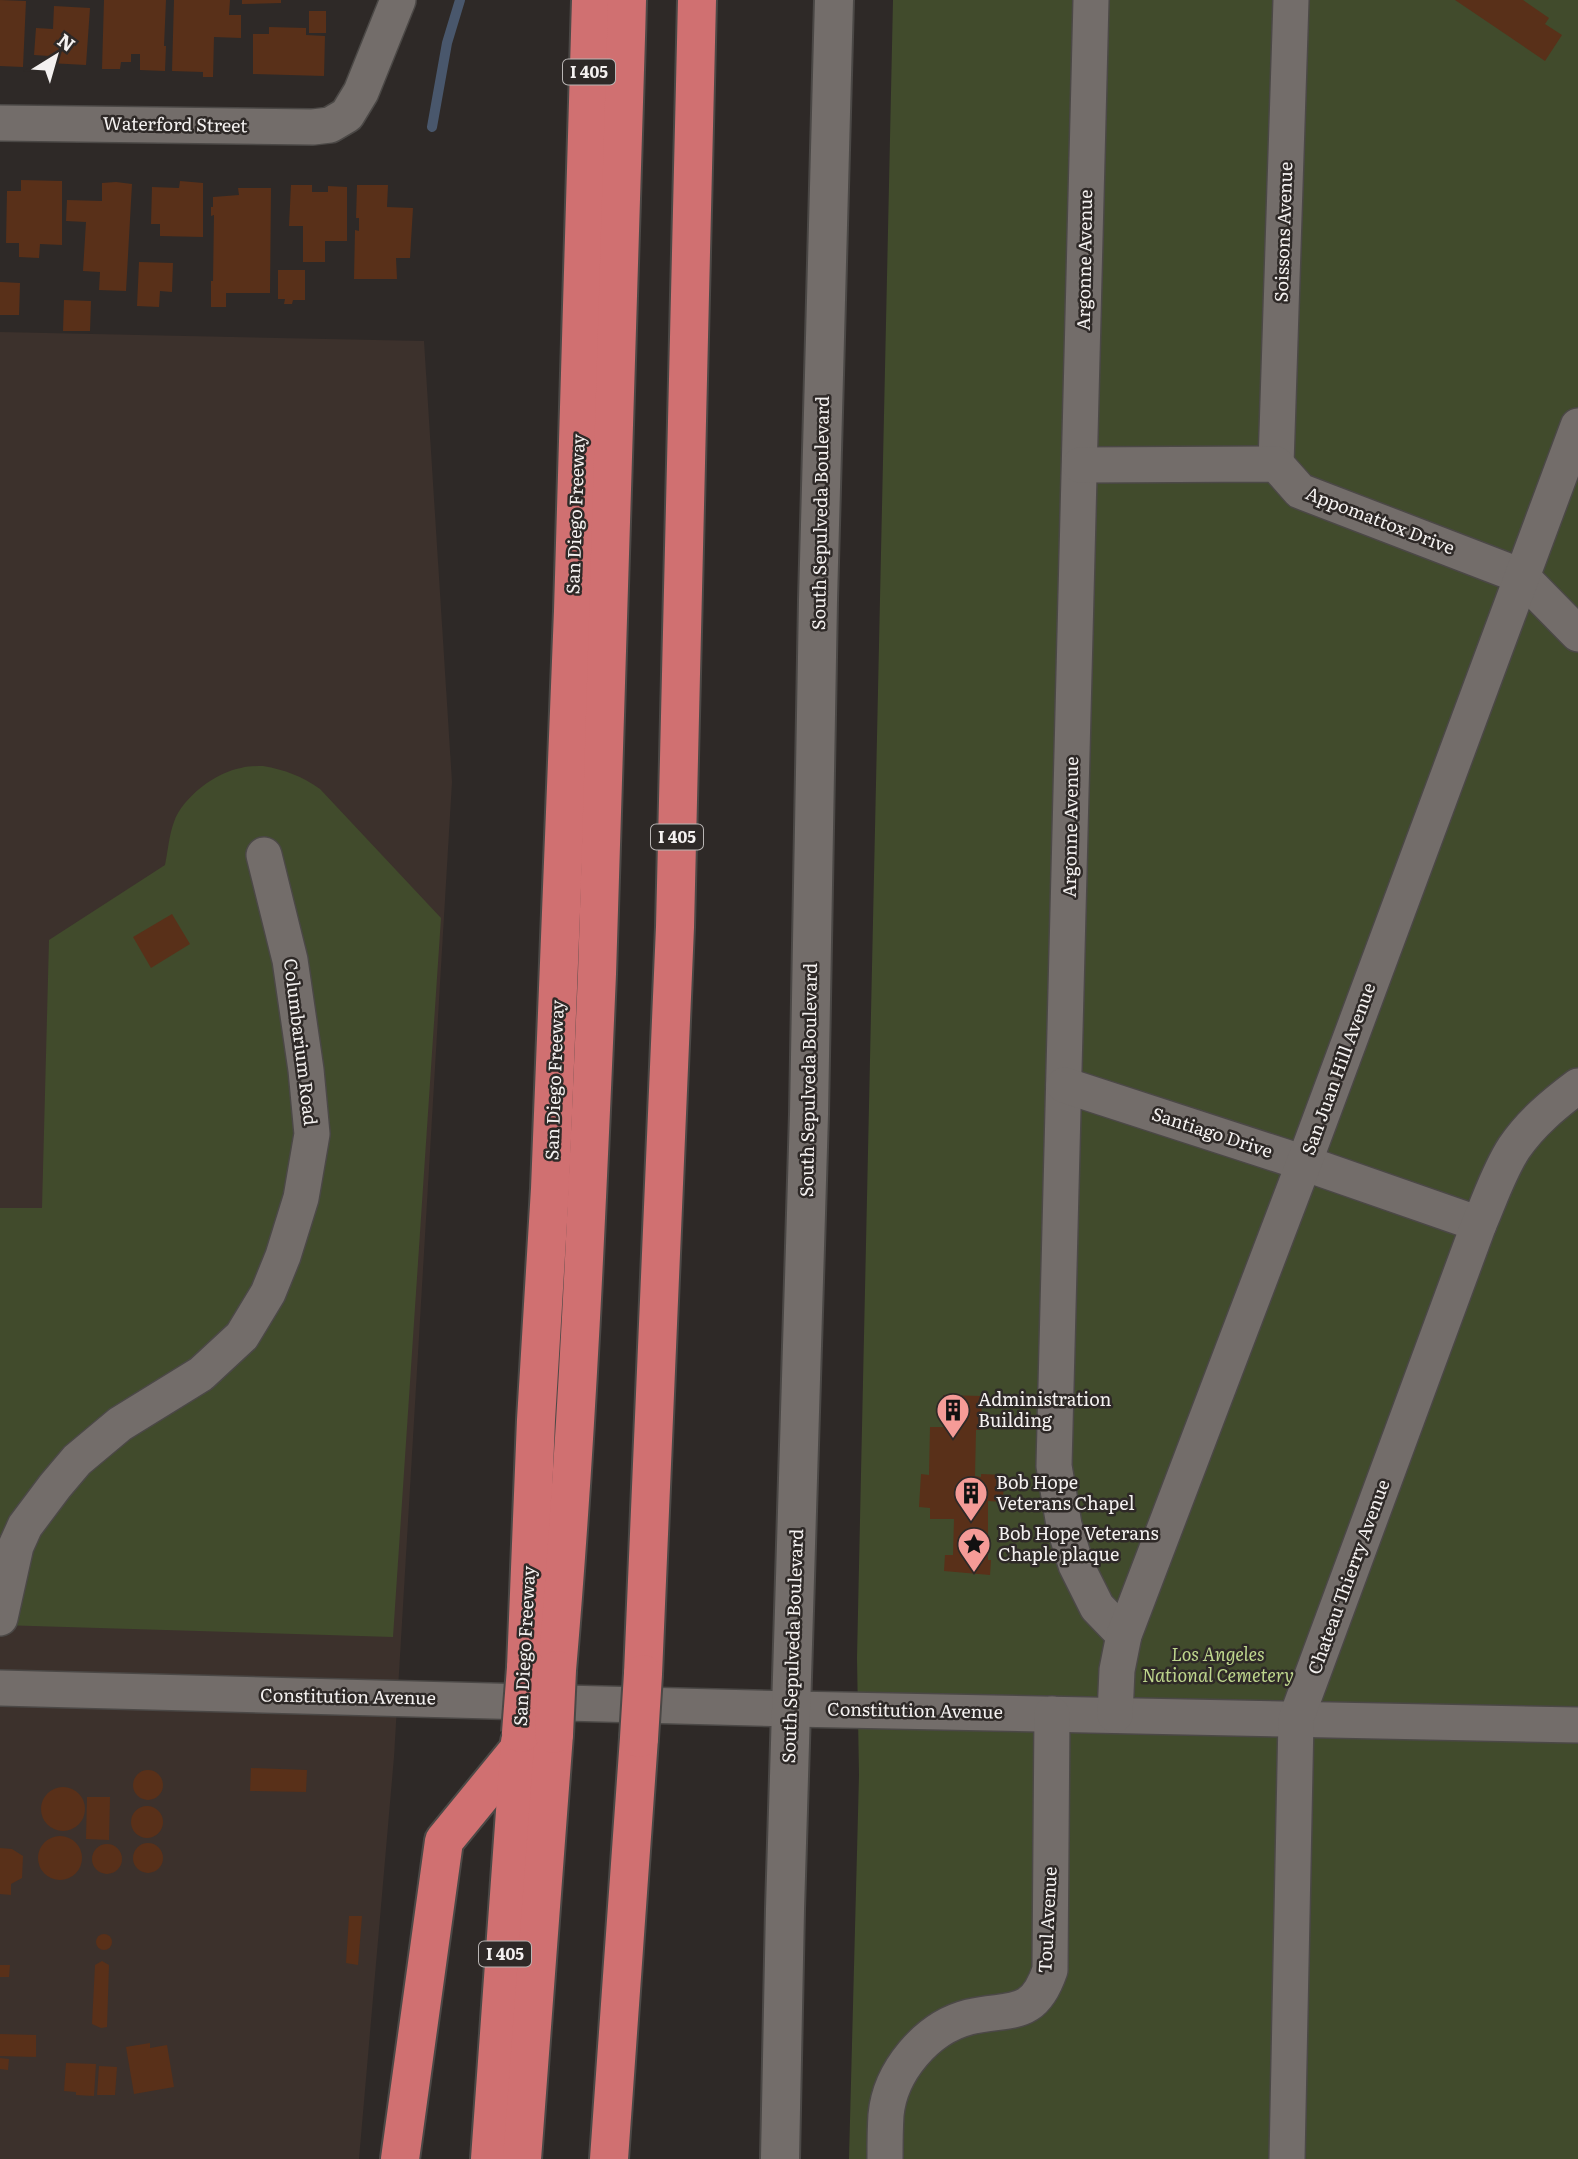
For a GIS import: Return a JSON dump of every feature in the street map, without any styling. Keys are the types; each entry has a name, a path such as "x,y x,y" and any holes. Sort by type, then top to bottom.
{"highway":[{"name":"San Diego Freeway","path":"490,2159 531,1738 541,1669 536,1420 550,1189 571,679 591,0"},
{"path":"541,1669 570,1513 592,1086 606,734 627,0"},
{"name":"I 405","path":"610,2153 643,1674 675,927 697,0"},
{"path":"400,2159 444,1841 531,1738"},
{"path":"522,2159 531,1738"}],"main road":[{"name":"South Sepulveda Boulevard","path":"780,2159 786,1869 809,1128 818,600 834,0"}],"street":[{"name":"Waterford Street","path":"0,123 313,127 330,125 347,115 361,92 398,0"},
{"name":"Argonne Avenue","path":"1091,0 1054,1466 1064,1525 1076,1565 1097,1607 1124,1635"},
{"name":"Soissons Avenue","path":"1276,464 1291,0"},
{"name":"San Juan Hill Avenue","path":"1115,1715 1117,1670 1124,1635 1304,1163 1578,426"},
{"path":"1080,465 1276,464"},
{"name":"Appomattox Drive","path":"1276,464 1300,491 1521,576 1578,634"},
{"name":"Columbarium Road","path":"0,1618 16,1546 25,1526 55,1486 77,1461 120,1424 201,1374 242,1336 268,1293 284,1256 301,1198 312,1135 306,1070 290,960 264,855"},
{"name":"Santiago Drive","path":"1064,1085 1304,1163 1479,1224"},
{"name":"Chateau Thierry Avenue","path":"1287,2159 1296,1719 1479,1224 1497,1182 1514,1149 1541,1116 1578,1086"},
{"name":"Constitution Avenue","path":"0,1688 792,1709 1578,1725"},
{"name":"Toul Avenue","path":"885,2159 886,2113 893,2086 908,2058 932,2035 966,2018 1030,2005 1043,1989 1050,1970 1052,1714"}],"shaded area":[{"path":"0,332 424,341 452,782 394,1757 359,2159 0,2159"}],"green space":[{"name":"Los Angeles National Cemetery","path":"893,0 1578,0 1578,2159 849,2159 859,1775 857,1658"},
{"path":"263,766 293,774 320,789 441,918 393,1637 0,1625 0,1208 42,1208 49,940 165,865 174,822 192,795 231,770"}],"building":[{"path":"0,0 26,1 23,67 0,66"},
{"path":"104,0 166,0 165,71 140,70 140,54 131,54 131,62 121,62 120,69 102,69"},
{"path":"174,0 230,0 229,15 241,15 241,38 214,37 213,77 203,77 203,72 172,71"},
{"path":"242,0 281,0 281,3 242,4"},
{"path":"1455,0 1523,0 1549,18 1545,24 1562,35 1545,61"},
{"path":"54,6 90,8 86,65 49,63 49,56 34,55 36,28 53,29"},
{"path":"309,11 326,11 326,33 309,33"},
{"path":"269,27 306,28 306,35 325,36 324,76 253,74 253,34 269,34"},
{"path":"21,180 62,181 62,245 40,244 39,258 19,257 19,243 6,243 7,191 21,191"},
{"path":"180,181 203,183 203,237 160,236 160,224 151,224 152,187 179,188"},
{"path":"102,183 132,184 126,291 99,290 100,272 83,271 86,222 66,221 67,200 102,201"},
{"path":"291,185 312,185 312,192 328,192 328,186 347,187 347,241 325,241 325,262 303,262 303,226 289,226"},
{"path":"357,185 388,185 387,207 413,208 410,258 396,258 397,279 354,279 355,230 359,231 359,218 356,218"},
{"path":"238,188 271,188 270,293 226,293 226,307 211,307 213,197 239,195"},
{"path":"139,262 173,263 172,292 160,291 159,307 137,306"},
{"path":"278,270 305,270 305,300 293,300 292,304 284,304 285,299 278,299"},
{"path":"0,282 20,283 19,315 0,315"},
{"path":"64,300 91,301 90,331 63,331"},
{"path":"172,914 190,944 151,968 133,937"},
{"name":"Bob Hope Veterans Chapel","path":"943,1395 982,1396 981,1430 976,1430 975,1476 1004,1475 1003,1502 988,1501 990,1575 944,1571 945,1555 953,1555 954,1519 930,1519 930,1508 919,1507 921,1474 929,1475 930,1427 943,1427"},
{"path":"251,1768 307,1770 306,1792 250,1791"},
{"path":"148,1770 159,1774 163,1785 159,1796 148,1800 137,1796 133,1785 137,1774"},
{"path":"63,1787 78,1794 85,1809 78,1824 63,1831 48,1824 41,1809 48,1794"},
{"path":"87,1797 110,1797 109,1840 86,1839"},
{"path":"147,1806 158,1811 163,1822 158,1833 147,1838 136,1833 131,1822 136,1811"},
{"path":"60,1836 75,1843 82,1858 75,1873 60,1880 45,1873 38,1858 45,1843"},
{"path":"148,1843 159,1847 163,1858 159,1869 148,1873 137,1869 133,1858 137,1847"},
{"path":"107,1844 118,1848 122,1859 118,1870 107,1874 96,1870 92,1859 96,1848"},
{"path":"0,1848 12,1849 23,1856 22,1878 11,1884 11,1895 0,1894"},
{"path":"349,1916 362,1916 358,1965 346,1963"},
{"path":"101,1934 107,1934 112,1942 110,1948 101,1950 96,1945 96,1939"},
{"path":"102,1961 109,1965 107,2027 101,2028 92,2024 95,1965"},
{"path":"0,1965 10,1965 9,1977 0,1977"},
{"path":"0,2034 36,2035 36,2057 0,2056"},
{"path":"150,2043 150,2048 167,2045 174,2087 134,2094 126,2047"},
{"path":"0,2058 9,2059 8,2070 0,2069"},
{"path":"66,2063 96,2064 94,2096 64,2091"},
{"path":"99,2066 117,2067 115,2095 97,2095"}],"waterway":[{"path":"432,127 447,43 460,0"}],"place":[{"name":"Administration Building","path":"953,1440"},
{"name":"Bob Hope Veterans Chapel","path":"971,1523"},
{"name":"Bob Hope Veterans Chaple plaque","path":"974,1574"}]}
